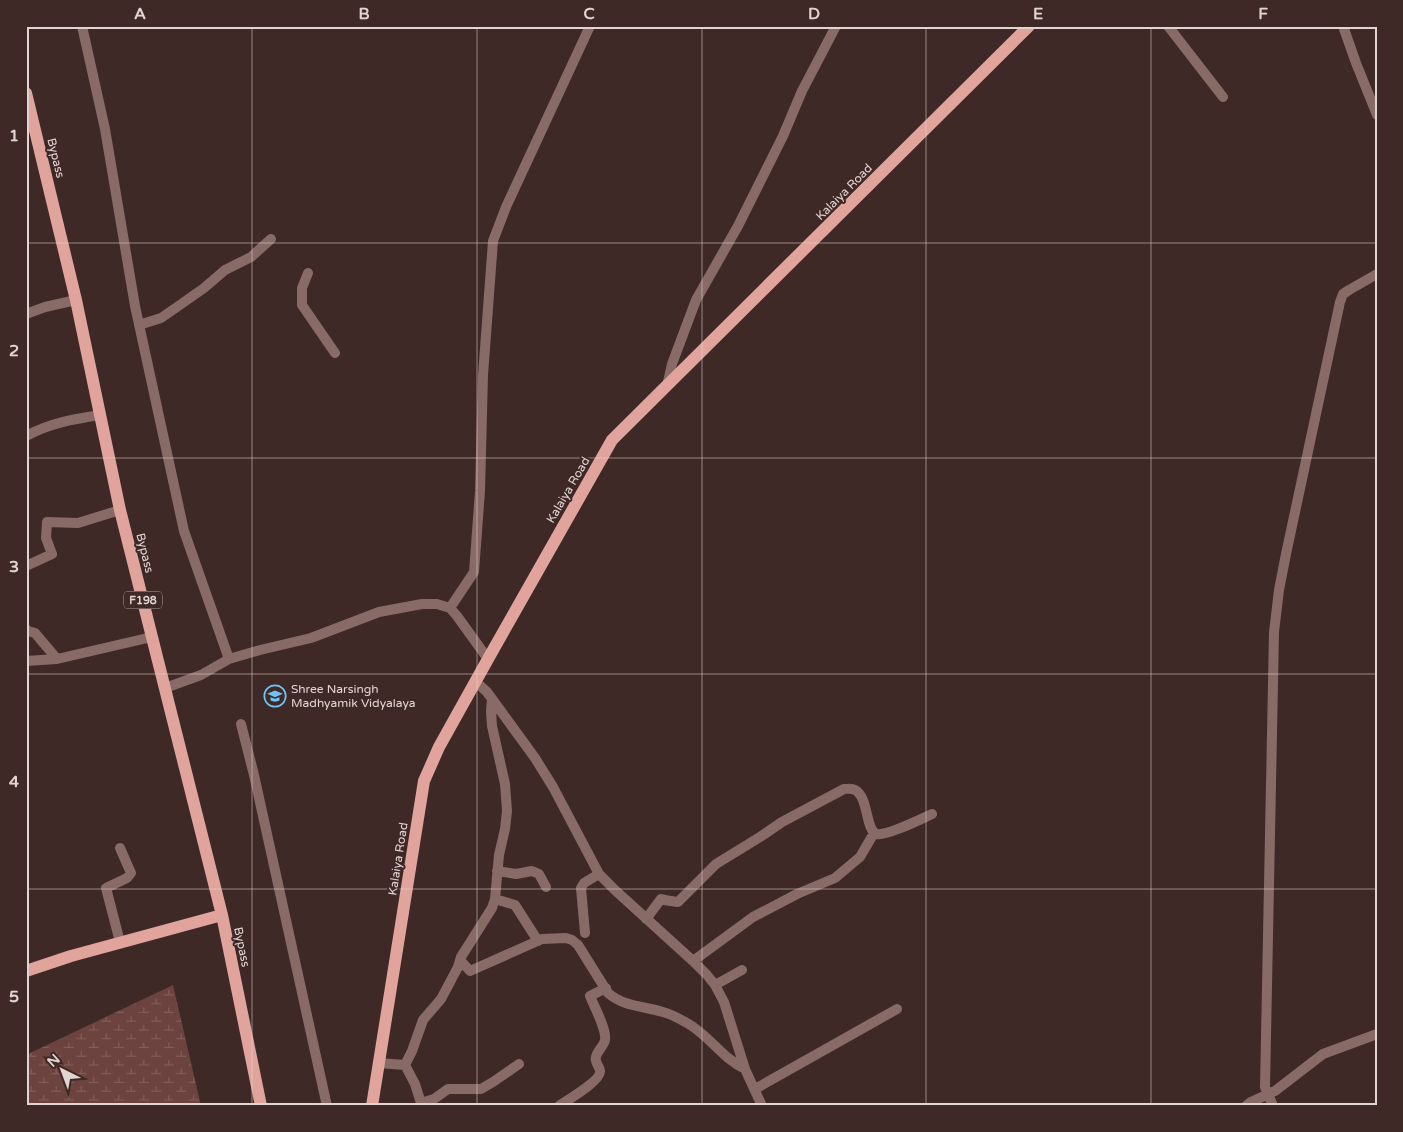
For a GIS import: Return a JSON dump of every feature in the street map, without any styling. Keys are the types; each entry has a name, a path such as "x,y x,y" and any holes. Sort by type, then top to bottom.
{"main road":[{"name":"Kalaiya Road","path":"372,1106 424,781 439,747 612,440 1029,26"},
{"name":"Bypass","path":"26,93 76,300 120,510 222,915 261,1106"},
{"path":"26,971 120,942 222,915"}],"street":[{"path":"82,26 105,129 139,325 184,532 229,659"},
{"path":"450,608 474,572 480,491 483,375 493,241 506,207 590,26"},
{"path":"667,386 672,364 696,300 738,226 783,136 802,91 836,26"},
{"path":"1168,26 1223,97"},
{"path":"1343,26 1377,115"},
{"path":"139,325 161,318 177,308 225,270 251,257 271,239"},
{"path":"308,273 302,288 302,305 335,353"},
{"path":"1273,1106 1265,1087 1274,632 1276,612 1340,302 1344,294 1349,290 1377,274"},
{"path":"26,314 45,307 76,300"},
{"path":"26,436 70,419 100,415"},
{"path":"26,566 52,554 46,538 47,522 78,523 120,510"},
{"path":"165,688 201,675 229,659 311,638 378,612 422,604 437,604 450,608 458,616 488,659"},
{"path":"26,629 28,632 35,633 57,659"},
{"path":"26,661 57,659 152,637"},
{"path":"476,681 487,692 535,758 553,787 600,874 693,961 715,985 724,1002 745,1069 762,1106"},
{"path":"405,1065 423,1020 441,999 460,960 492,908 495,899 499,855 507,810 505,784 492,726 492,699"},
{"path":"241,724 327,1106"},
{"path":"646,919 661,899 678,902 716,864 788,818 844,789 853,789 859,792 874,833 879,834 904,827 932,814"},
{"path":"693,961 753,916 835,878 860,857 874,833"},
{"path":"120,848 131,873 127,878 106,888 120,942"},
{"path":"497,871 516,874 532,872 539,874 546,887"},
{"path":"585,933 581,888 584,883 600,874"},
{"path":"495,899 515,905 538,940"},
{"path":"460,960 470,971 538,940 566,938 572,940 578,945 614,998 622,1002 663,1012 688,1024 708,1038 737,1065 745,1069"},
{"path":"715,985 742,970"},
{"path":"559,1106 585,1089 599,1075 600,1071 595,1061 596,1055 605,1041 605,1033 590,996 606,988"},
{"path":"754,1089 897,1009"},
{"path":"1246,1106 1275,1091 1323,1054 1377,1034"},
{"path":"379,1062 405,1065"},
{"path":"405,1065 415,1084 421,1103 434,1099 448,1089 480,1089 519,1064"}],"green space":[{"path":"173,985 201,1106 26,1106 26,1055"}],"place":[{"name":"Shree Narsingh Madhyamik Vidyalaya","path":"275,696"}]}
